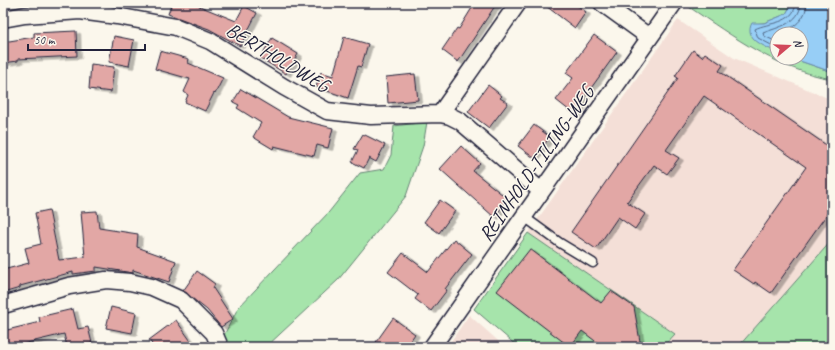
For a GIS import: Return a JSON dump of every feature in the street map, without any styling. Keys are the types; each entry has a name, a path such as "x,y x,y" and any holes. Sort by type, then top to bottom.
{"street":[{"path":"440,114 518,3"},
{"path":"602,3 649,37"},
{"name":"REINHOLD-TILING-WEG","path":"432,347 674,3"},
{"name":"BERTHOLDWEG","path":"3,19 24,15 80,11 176,27 210,41 290,91 327,111 371,116 440,114 450,116 460,121 541,191"},
{"path":"3,305 70,286 106,280 130,282 152,287 181,300 214,333 220,347"}],"lane":[{"path":"524,216 560,243 593,263"}],"shaded area":[{"path":"678,20 734,58 832,100 832,240 738,347 663,347 675,334 528,233"},
{"path":"469,315 505,347 447,347"}],"green space":[{"path":"692,3 792,3 786,14 764,23 752,24 766,47 769,48 769,57 740,41 689,7"},
{"path":"809,64 832,72 832,79 812,75 788,66 809,66"},
{"path":"427,122 423,146 406,196 338,280 266,347 224,347 223,337 238,308 329,212 360,173 384,169 391,155 394,126"},
{"path":"528,233 675,334 663,347 518,347 474,309"},
{"path":"832,240 832,347 738,347"}],"water":[{"path":"792,3 832,3 832,72 809,64 809,26 769,26 769,48 757,42 753,38 750,29 752,23 764,23 786,14"}],"building":[{"path":"172,3 192,3 236,21 244,6 257,13 240,46 209,29 168,14"},
{"path":"475,3 497,3 458,62 442,50 457,28 459,29"},
{"path":"542,3 574,3 586,12 575,28"},
{"path":"76,31 77,56 18,59 18,61 3,63 3,42 34,37 34,33"},
{"path":"594,35 617,52 581,102 583,103 575,115 556,100 573,78 566,73"},
{"path":"114,36 134,40 129,66 109,62"},
{"path":"344,37 368,44 361,67 358,66 348,98 316,87 321,72 333,76"},
{"path":"272,38 298,54 286,74 260,58"},
{"path":"693,50 702,57 705,53 723,65 719,71 832,149 832,207 771,293 733,270 806,167 704,96 666,150 679,158 667,174 654,165 627,202 645,214 635,229 618,217 596,249 571,232 678,78 675,76"},
{"path":"160,51 189,59 188,63 223,78 205,111 185,102 188,95 184,92 190,79 155,69"},
{"path":"91,64 114,67 111,92 89,89"},
{"path":"415,74 418,100 388,103 386,77"},
{"path":"488,85 502,96 500,98 508,103 489,128 468,112"},
{"path":"241,89 288,117 333,128 328,148 317,145 314,156 274,146 273,149 253,137 261,123 237,108 239,105 233,102"},
{"path":"534,125 550,137 534,158 518,146"},
{"path":"363,134 385,145 376,162 369,158 364,168 352,162 358,150 354,149"},
{"path":"461,146 480,163 473,171 508,199 494,217 440,169"},
{"path":"440,200 455,211 439,233 424,222"},
{"path":"49,210 59,260 85,257 81,212 97,211 99,228 138,234 137,247 176,261 169,282 133,270 133,273 96,267 96,271 73,274 73,272 20,286 20,288 3,293 3,270 29,263 25,248 41,244 35,213"},
{"path":"454,239 472,254 445,289 447,290 431,311 415,299 418,295 388,272 403,253 428,272"},
{"path":"530,249 601,303 611,291 634,307 641,347 603,347 582,331 570,347 497,291"},
{"path":"197,271 215,284 213,288 233,319 221,327 207,310 183,291"},
{"path":"111,307 136,313 132,333 106,328"},
{"path":"73,309 78,329 88,327 92,343 67,347 64,334 10,347 3,347 3,331 40,322 39,317"},
{"path":"393,318 415,334 406,347 382,347 376,342"},
{"path":"176,320 195,347 154,347 149,340"}]}
